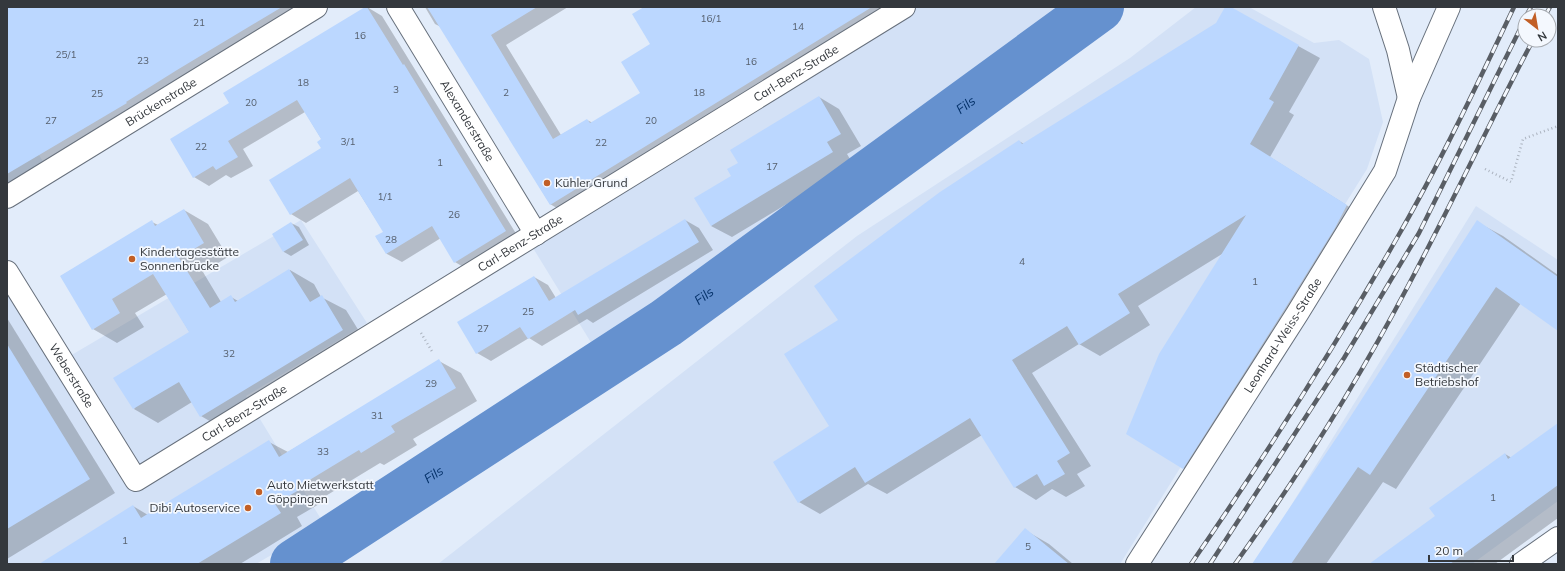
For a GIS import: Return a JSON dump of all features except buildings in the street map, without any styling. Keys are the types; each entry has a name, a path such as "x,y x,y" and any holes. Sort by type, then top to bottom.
{"street":[{"name":"Brückenstraße","path":"7,197 316,7"},
{"name":"Alexanderstraße","path":"398,7 536,234"},
{"name":"Carl-Benz-Straße","path":"136,480 904,7"},
{"path":"1384,7 1398,50 1409,98"},
{"name":"Leonhard-Weiss-Straße","path":"1137,564 1297,314 1384,171 1409,98 1449,7"},
{"name":"Weberstraße","path":"7,272 136,480"},
{"path":"1522,564 1558,538"}],"path":[{"path":"1486,169 1510,182 1523,139 1558,126"}],"shaded area":[{"path":"916,7 1067,7 595,349 533,248"},
{"path":"1196,7 1249,7 1314,43 1339,40 1369,59 1383,122 1367,169 1120,564 438,564 857,236 1130,58"},
{"path":"7,104 44,163 7,186"},
{"path":"1476,206 1558,260 1558,501 1472,564 1255,564"},
{"path":"301,220 367,323 246,396 324,524 256,564 7,564 7,278 58,363"}],"waterway":[{"name":"Fils","path":"295,564 666,323 1099,7"}],"railway":[{"path":"1191,564 1297,403 1373,280 1413,210 1443,153 1514,7"},
{"path":"1210,564 1344,358 1419,233 1517,35"},
{"path":"1235,564 1304,463 1348,393 1389,322 1529,48"}],"place":[{"name":"Kühler Grund","path":"547,183"},
{"name":"Kindertagesstätte Sonnenbrücke","path":"132,259"},
{"name":"Städtischer Betriebshof","path":"1407,375"},
{"name":"Auto Mietwerkstatt Göppingen","path":"259,492"},
{"name":"Dibi Autoservice","path":"248,508"}]}
